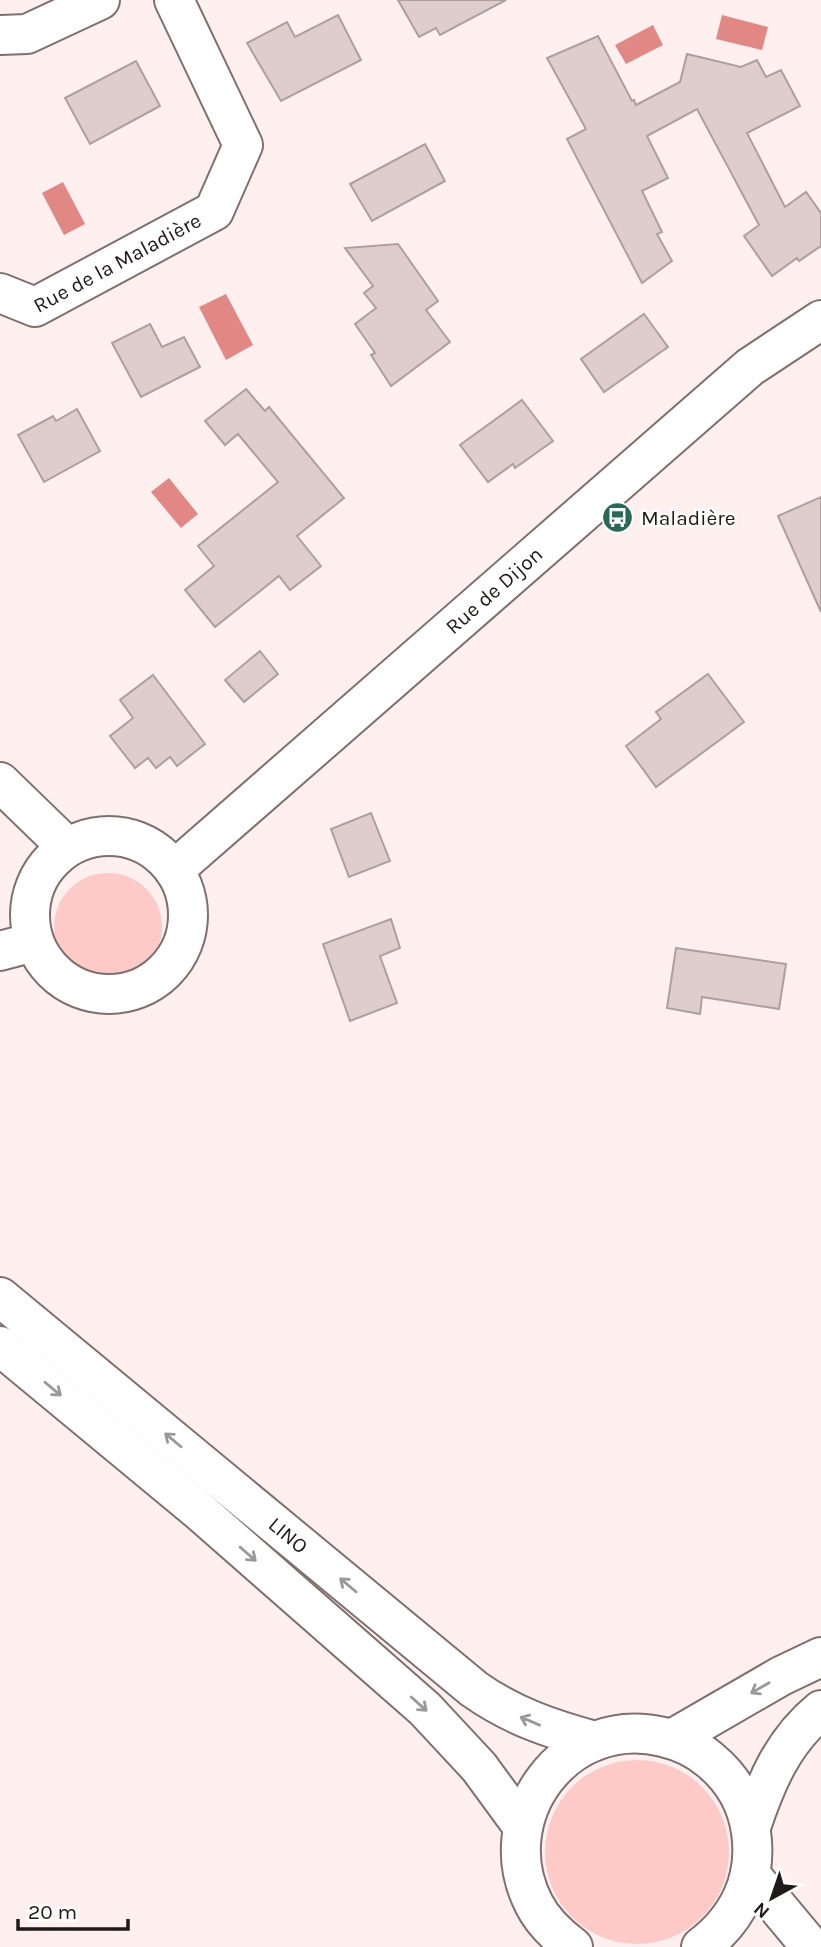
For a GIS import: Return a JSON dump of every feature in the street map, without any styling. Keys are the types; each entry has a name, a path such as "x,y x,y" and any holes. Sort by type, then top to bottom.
{"main road":[{"path":"0,35 27,34 100,0"},
{"name":"Rue de la Maladière","path":"0,293 35,307 214,211 243,145 174,0"},
{"name":"Rue de Dijon","path":"174,870 750,367 821,320"},
{"path":"0,782 67,847"},
{"path":"113,836 136,841 157,853 174,870 185,895 188,921 182,947 166,970 145,986 120,994 92,993 67,983 47,965 17,947 29,915 34,888 47,865 67,847 89,838 113,836"},
{"name":"LINO","path":"0,1297 474,1689 492,1702 529,1721 595,1741"},
{"name":"LINO","path":"0,1346 197,1508 425,1709 479,1767 523,1827"},
{"path":"672,1739 780,1676 821,1657"},
{"path":"751,1827 764,1789 784,1749 797,1732 821,1710"},
{"name":"LINO","path":"573,1947 544,1921 534,1904 522,1866 523,1827 536,1791 561,1761 595,1741 633,1733 672,1739 696,1750 718,1766 739,1794 751,1827 753,1843 747,1889 733,1916 701,1947"},
{"path":"750,1874 811,1947"}],"shaded area":[{"path":"722,15 768,27 762,50 716,39"},
{"path":"653,25 663,45 626,64 615,45"},
{"path":"63,182 85,224 64,235 42,193"},
{"path":"226,294 253,345 226,360 199,307"},
{"path":"169,478 198,514 181,528 151,492"},
{"path":"108,873 129,877 146,889 158,906 162,927 158,948 146,965 129,977 108,981 87,977 70,965 58,948 54,927 58,906 70,889 87,877"},
{"path":"637,1760 672,1767 702,1787 722,1817 729,1852 722,1887 702,1917 672,1937 637,1944 602,1937 572,1917 552,1887 545,1852 552,1817 572,1787 602,1767"}],"building":[{"path":"398,0 506,0 440,35 436,28 419,37"},
{"path":"338,15 361,60 281,101 247,43 287,22 295,37"},
{"path":"598,36 636,105 680,82 687,54 741,67 757,60 766,77 781,70 800,106 747,133 785,207 806,192 821,213 821,246 799,261 797,258 772,276 744,236 759,225 697,109 647,136 668,178 642,191 662,232 657,234 672,261 642,283 567,139 586,129 547,58"},
{"path":"136,61 160,106 90,144 65,98"},
{"path":"425,144 445,181 372,221 350,184"},
{"path":"398,244 438,301 426,310 450,342 391,386 371,355 375,353 355,324 376,308 364,293 373,286 345,248"},
{"path":"644,314 668,347 604,392 581,359"},
{"path":"150,324 162,347 184,337 200,367 141,397 112,343"},
{"path":"246,389 265,411 269,407 344,498 297,536 321,566 290,590 279,576 215,627 185,590 214,566 198,546 278,482 238,434 225,445 205,421"},
{"path":"522,400 553,441 515,468 513,464 488,482 460,445"},
{"path":"77,409 100,451 44,482 18,435 53,416 56,421"},
{"path":"821,497 821,612 778,516"},
{"path":"260,651 278,674 244,702 225,680"},
{"path":"708,674 744,722 656,787 626,746 661,719 656,712"},
{"path":"153,675 205,744 177,766 170,757 156,768 148,758 135,768 110,736 133,718 120,700"},
{"path":"371,813 390,861 349,877 331,829"},
{"path":"391,919 400,948 380,956 397,1003 350,1021 323,944"},
{"path":"676,948 786,964 779,1009 702,997 700,1014 667,1008"}],"place":[{"name":"Maladière","path":"618,518"}]}
